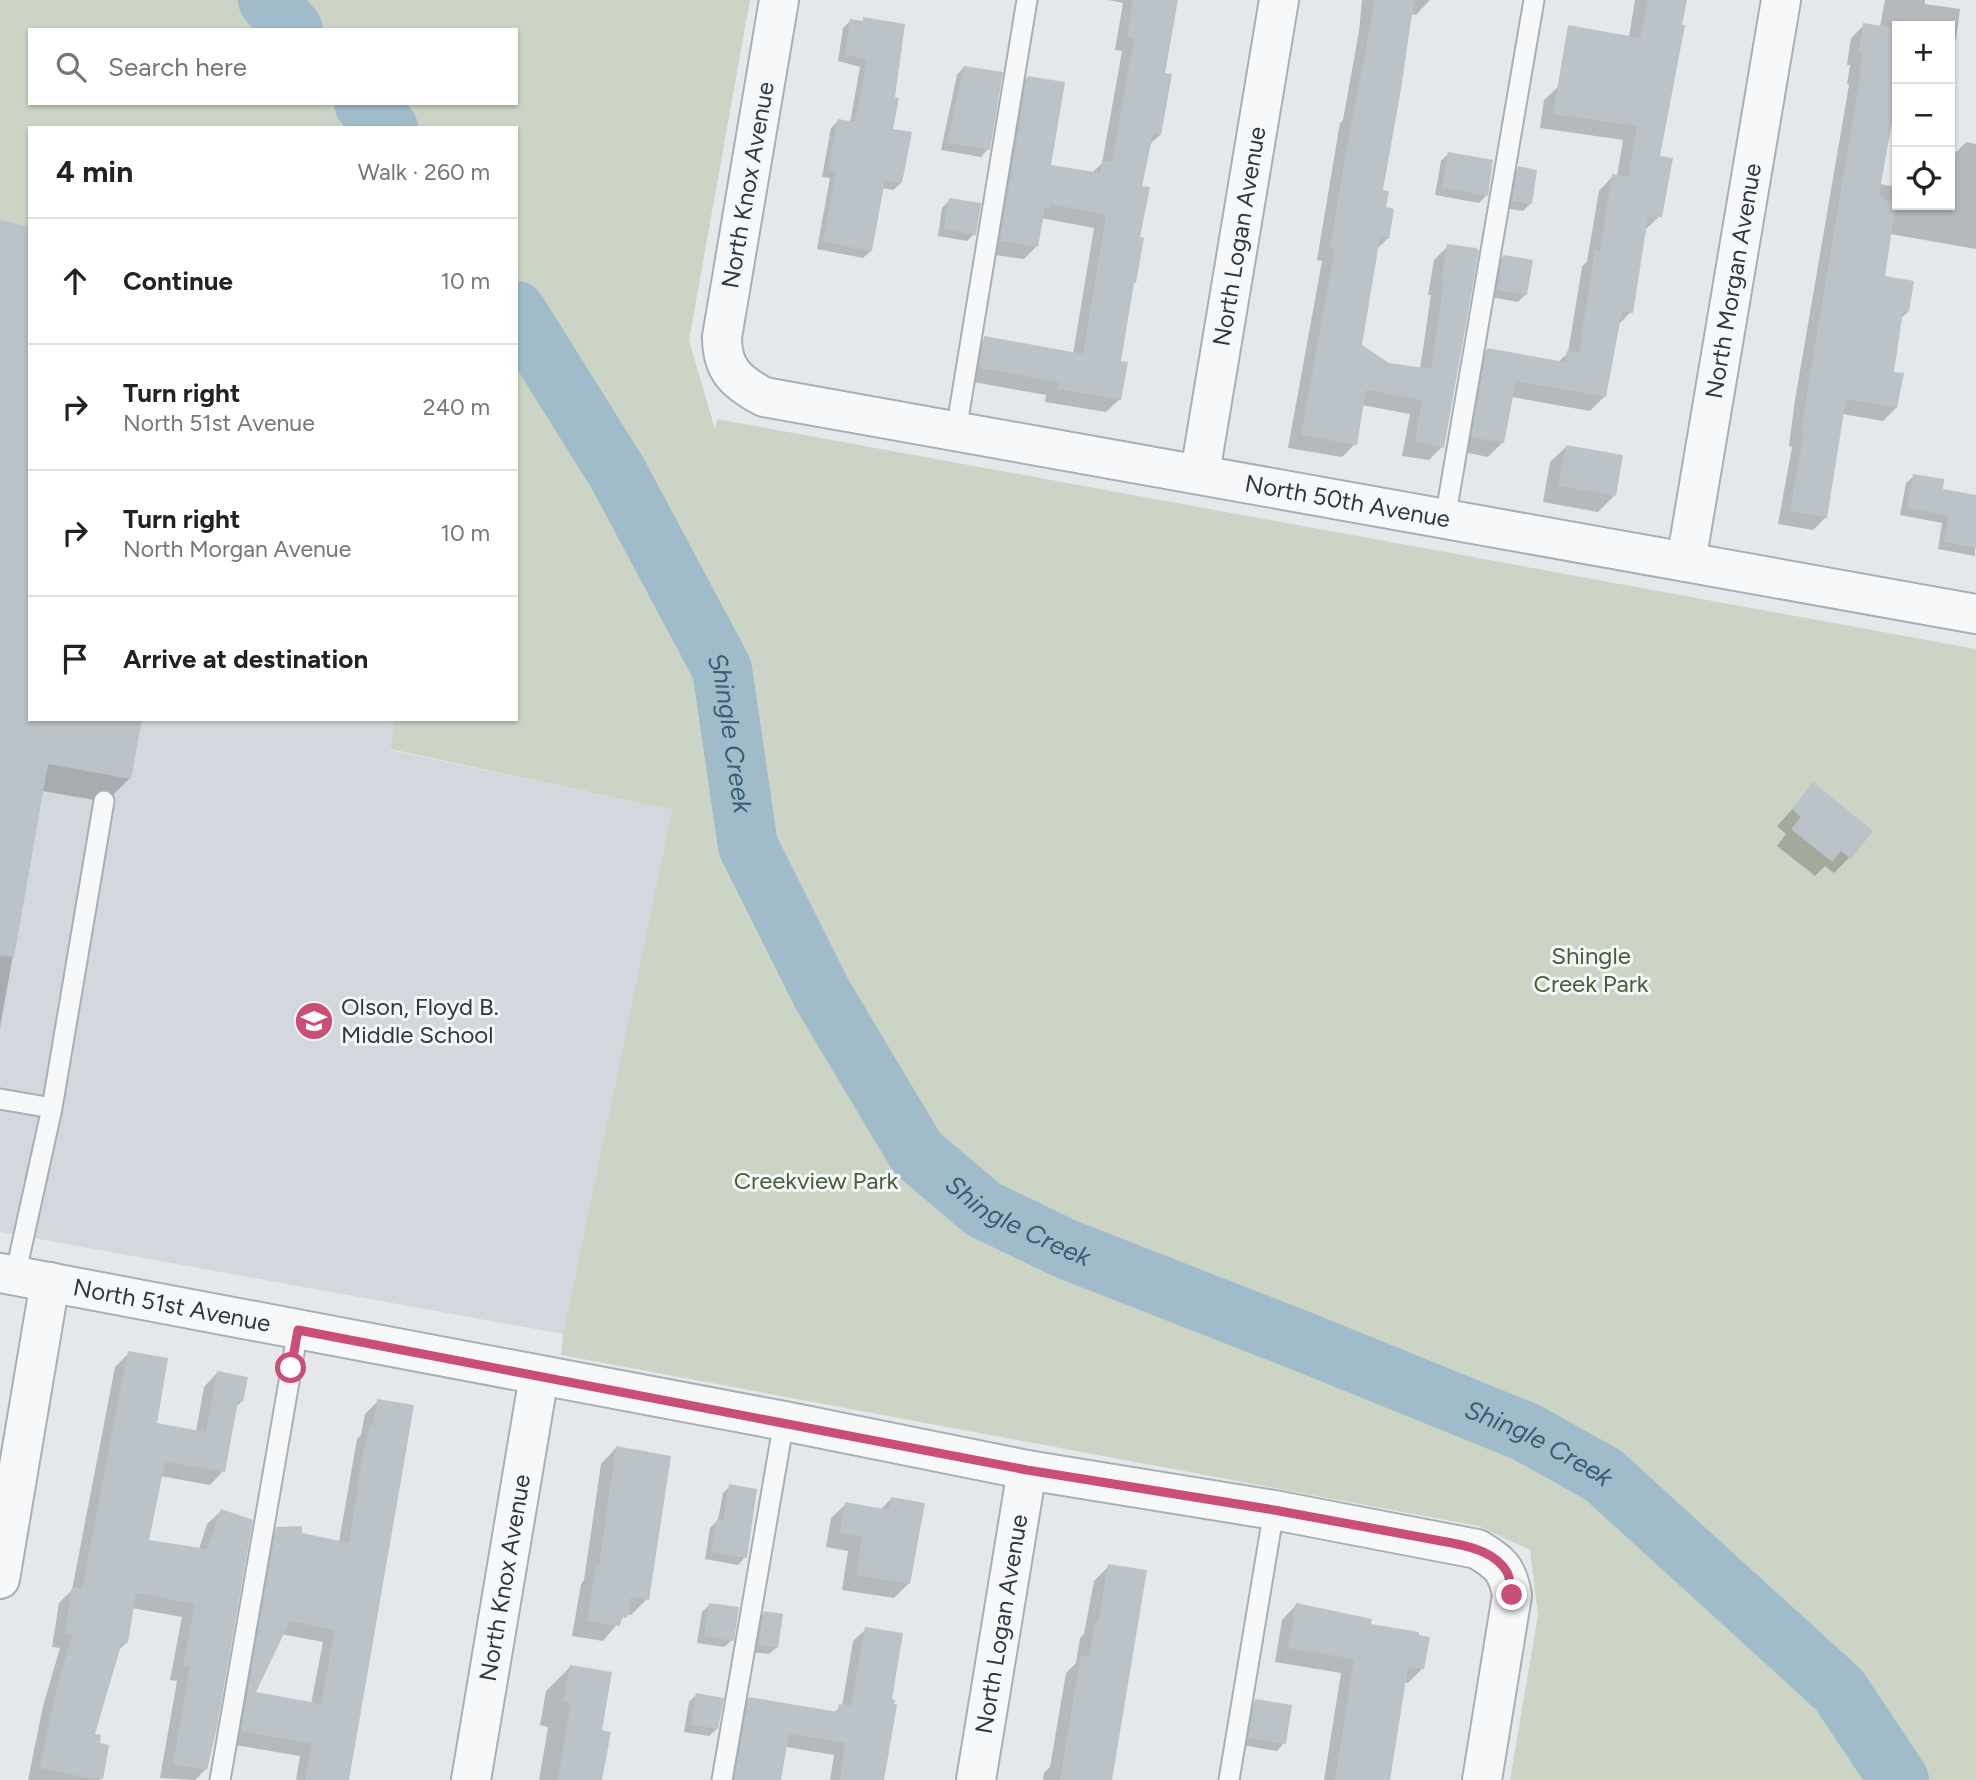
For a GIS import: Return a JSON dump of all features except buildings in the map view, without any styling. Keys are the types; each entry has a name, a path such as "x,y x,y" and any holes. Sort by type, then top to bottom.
{"street":[{"name":"North Knox Avenue","path":"729,370 722,353 722,337 779,0"},
{"name":"North Logan Avenue","path":"1200,473 1279,0"},
{"name":"North Morgan Avenue","path":"1686,562 1781,0"},
{"name":"North 50th Avenue","path":"729,370 741,385 764,397 1976,614"},
{"name":"North 51st Avenue","path":"22,1277 784,1421 1027,1470 1274,1510 1477,1549 1496,1561 1508,1573 1512,1595 1482,1780"},
{"path":"0,1579 22,1277"},
{"name":"North Knox Avenue","path":"471,1780 538,1376"},
{"name":"North Logan Avenue","path":"976,1780 1027,1470"}],"lane":[{"path":"956,431 1027,0"},
{"path":"1445,519 1534,0"},
{"path":"22,1277 104,801"},
{"path":"0,1099 52,1108"},
{"path":"220,1780 298,1330"},
{"path":"722,1780 784,1421"},
{"path":"1229,1780 1274,1510"}],"shaded area":[{"name":"Olson, Floyd B. Middle School","path":"0,309 28,721 395,721 390,750 672,810 563,1334 0,1232"}],"green space":[{"path":"0,0 750,0 689,340 715,429 717,419 1976,649 1976,1780 1510,1780 1538,1615 1530,1550 1478,1526 561,1355 563,1334 672,810 390,749 395,721 518,721 518,126 28,126 28,314 0,309"}],"waterway":[{"name":"Shingle Creek","path":"268,0 291,28"},
{"name":"Shingle Creek","path":"366,105 386,126"},
{"name":"Shingle Creek","path":"518,314 618,474 722,669 748,846 822,994 917,1153 983,1209 1066,1249 1526,1432 1603,1475 1839,1690 1899,1780"}],"place":[{"name":"Olson, Floyd B. Middle School","path":"314,1021"}],"route":[{"path":"291,1368 298,1330 784,1421 1027,1470 1274,1510 1452,1543 1477,1549 1496,1561 1508,1573 1512,1595"}],"park label":[{"name":"Shingle Creek Park","path":"1591,970"},
{"name":"Creekview Park","path":"816,1181"}]}
